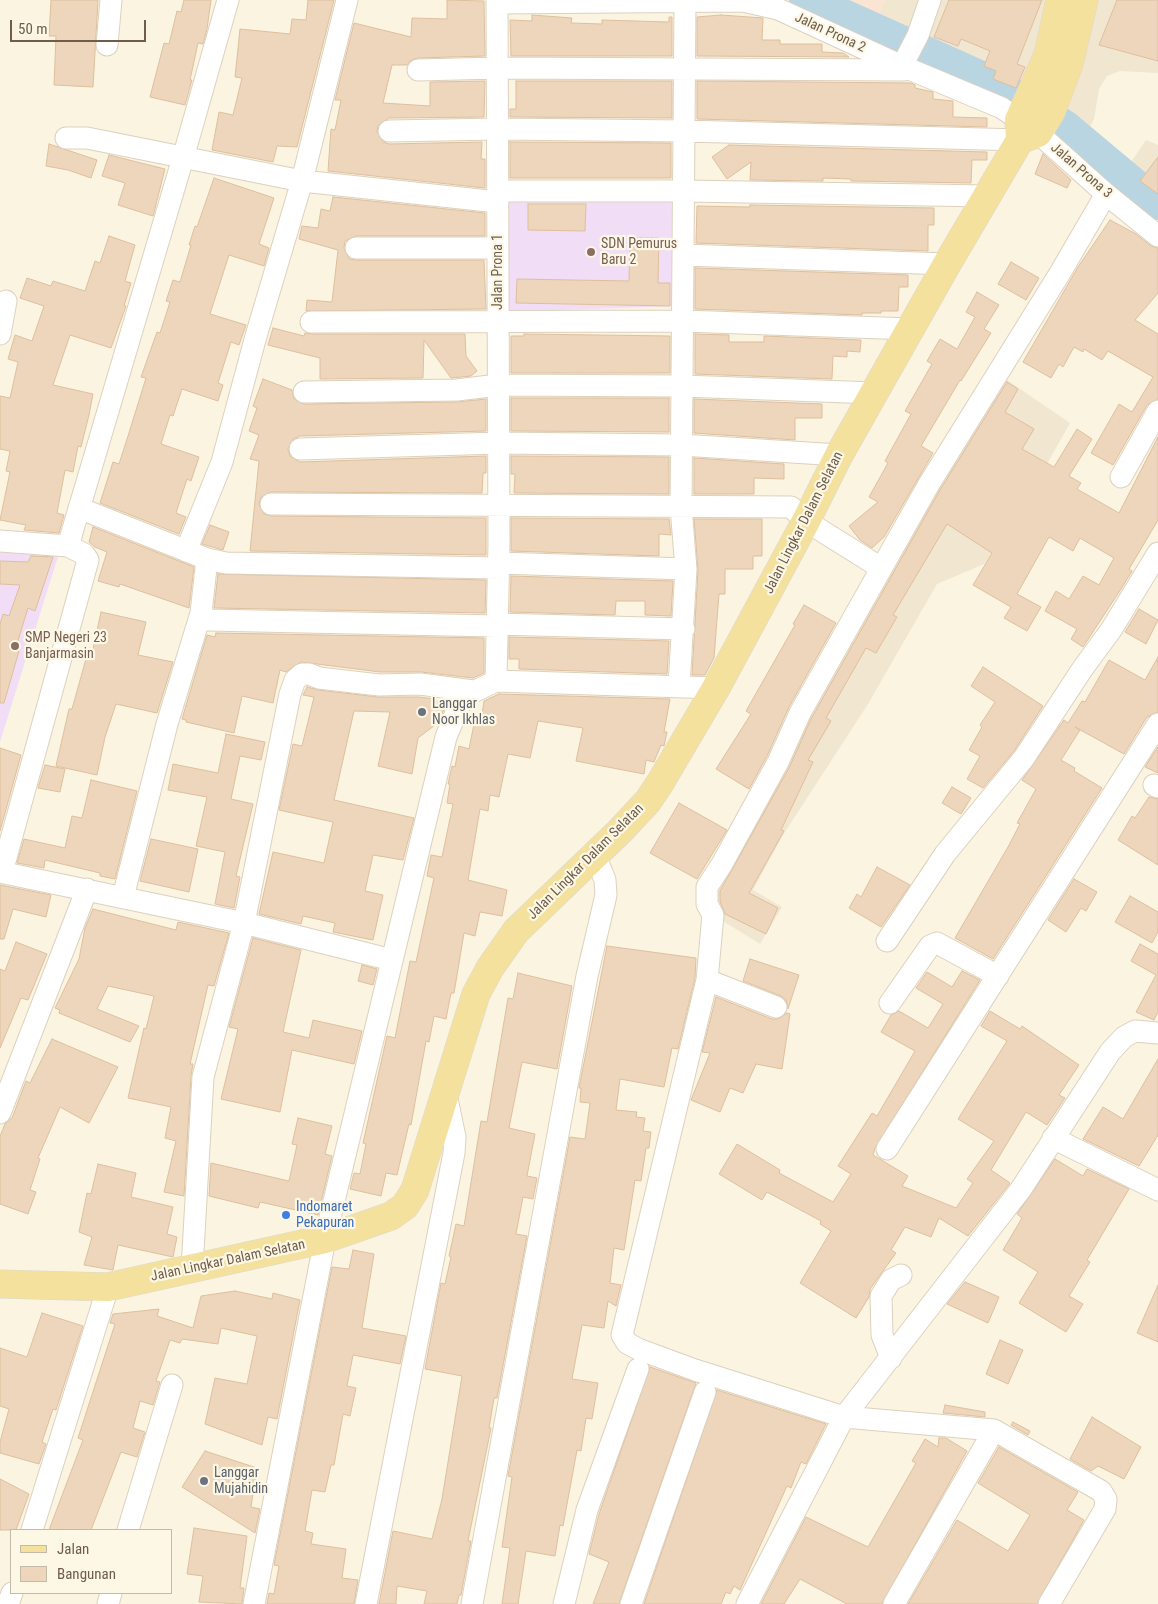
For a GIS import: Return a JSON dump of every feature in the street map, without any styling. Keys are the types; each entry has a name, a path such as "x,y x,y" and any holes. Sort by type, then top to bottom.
{"main road":[{"name":"Jalan Lingkar Dalam Selatan","path":"1028,119 1048,54 1060,0"},
{"name":"Jalan Lingkar Dalam Selatan","path":"0,1284 108,1287 325,1239 391,1216 405,1206 415,1190 476,994 495,960 516,930 595,855 648,801 716,688 806,521 839,455 987,196 1028,119 1069,64 1084,0"}],"street":[{"path":"107,45 111,0"},
{"path":"68,546 228,0"},
{"path":"186,551 222,462 256,336 302,181 347,0"},
{"path":"418,70 498,68 686,70 907,65 930,0"},
{"name":"Jalan Prona 2","path":"498,1 743,1 778,9 1028,119"},
{"name":"Jalan Prona 1","path":"496,681 499,558 498,1"},
{"path":"680,686 686,569 681,507 686,70 685,1"},
{"path":"389,131 498,129 685,131 1028,119"},
{"name":"Jalan Prona 3","path":"1028,119 1106,194 1158,236"},
{"path":"66,138 87,138 302,181 498,196 684,191 987,196"},
{"path":"1049,1604 1104,1509 1106,1499 1101,1491 994,1430 844,1417 696,1370 638,1349 627,1343 622,1335 707,980 713,915 707,904 707,887 722,864 778,762 800,713 881,568 973,412 1060,273 1106,194"},
{"path":"356,248 498,248"},
{"path":"684,255 947,264"},
{"path":"0,334 6,301"},
{"path":"311,322 683,321 911,329"},
{"path":"304,392 457,390 498,385 682,386 875,393"},
{"path":"1121,477 1158,411"},
{"path":"300,449 499,443 682,444 839,455"},
{"path":"271,504 791,507 806,521 881,568"},
{"path":"79,508 207,559 226,563 292,566 499,558 686,569"},
{"path":"0,542 68,546 84,554 88,560 1,872 123,896 244,923 392,960"},
{"path":"887,941 945,854 1024,758 1083,668 1112,630 1158,553"},
{"path":"123,896 167,724 201,614 207,559"},
{"path":"201,614 211,620 684,629"},
{"path":"192,1269 203,1077 244,923 290,694 297,677 309,674 319,678 379,685 420,684 474,691"},
{"path":"254,1604 325,1239 446,737 458,708 465,696 496,681 716,688"},
{"path":"887,1149 1158,724"},
{"path":"472,1604 587,976 606,895 605,880 595,855"},
{"path":"0,1113 87,889"},
{"path":"890,1003 930,946 937,943 998,976"},
{"path":"707,980 776,1007"},
{"path":"747,1604 844,1417 1021,1189 1110,1052 1124,1037 1135,1031 1158,1033"},
{"path":"366,1604 454,1153 455,1137 446,1094"},
{"path":"1053,1138 1158,1190"},
{"path":"891,1358 882,1334 880,1296 891,1280 901,1275"},
{"path":"32,1529 108,1287"},
{"path":"564,1604 587,1510 638,1369"},
{"path":"128,1529 172,1385"},
{"path":"631,1604 705,1392"},
{"path":"894,1604 994,1430"}],"shaded area":[{"path":"787,0 1050,0 1019,101 901,31"},
{"path":"844,0 886,0 879,16"},
{"path":"1094,0 1158,0 1158,73 1120,71 1107,76 1099,89 1094,119 1086,134 1078,134 1059,120"},
{"path":"1146,140 1158,145 1158,211 1121,177"},
{"name":"SDN Pemurus Baru 2","path":"504,195 677,198 676,306 508,312"},
{"path":"1001,376 1070,423 1026,501 984,564 937,584 868,704 783,835 753,890 782,907 760,944 702,908"},
{"name":"SMP Negeri 23 Banjarmasin","path":"0,548 60,550 0,742"}],"building":[{"path":"51,0 98,0 93,87 54,85 56,36 49,36"},
{"path":"184,0 211,0 207,29 203,44 198,43 190,80 192,80 185,105 150,97 164,43 169,44 177,11 181,12"},
{"path":"308,0 334,0 297,147 277,146 273,162 212,150 219,112 233,115 242,78 235,77 240,29 290,34 292,19 306,20"},
{"path":"447,0 484,1 485,56 418,58 411,60 407,65 392,65 383,103 430,106 430,82 485,81 484,117 389,118 378,125 377,132 383,142 389,144 482,142 481,159 485,159 485,188 328,171 331,129 335,130 341,100 335,100 354,23 411,37 412,18 447,19"},
{"path":"949,0 1042,0 1017,64 1025,67 1016,88 993,79 996,71 984,66 990,51 961,39 958,46 934,37"},
{"path":"1117,0 1158,0 1158,61 1099,45"},
{"path":"532,15 572,18 571,23 602,24 602,20 669,22 669,17 672,17 672,56 511,56 510,20 532,21"},
{"path":"721,15 763,18 762,40 780,40 780,44 822,44 822,52 843,53 849,57 697,56 697,17"},
{"path":"516,81 672,81 672,118 510,117 510,109 516,109"},
{"path":"697,81 911,83 915,85 915,88 933,92 933,99 953,101 953,117 987,118 987,127 697,119"},
{"path":"510,142 671,143 671,178 510,178"},
{"path":"49,144 97,160 91,178 68,170 46,166"},
{"path":"729,145 987,152 987,160 972,160 971,183 851,181 851,179 823,178 823,181 750,180 751,162 727,179 712,157"},
{"path":"1043,154 1071,180 1067,188 1035,174"},
{"path":"109,155 165,169 153,216 118,205 125,183 102,176"},
{"path":"1158,157 1158,194 1140,181"},
{"path":"214,178 274,198 259,244 269,248 264,266 229,255 210,314 246,325 239,345 231,342 218,383 223,385 218,401 182,389 173,416 170,415 161,444 199,457 191,481 187,479 176,513 186,517 179,534 100,503 113,462 119,464 146,378 141,377 157,332 160,333 170,302 166,301 173,280 180,282 195,226 197,227"},
{"path":"333,197 485,213 485,236 356,236 345,241 344,248 349,259 356,260 484,260 486,309 306,311 307,300 332,302 338,250 299,239 302,226 318,228 321,209 330,211"},
{"path":"528,204 586,204 585,231 528,230"},
{"path":"750,205 934,208 934,225 928,225 928,251 696,243 697,206 750,207"},
{"path":"1110,220 1136,234 1151,246 1158,248 1158,293 1135,320 1158,334 1158,399 1147,405 1113,465 1091,453 1119,404 1132,412 1153,377 1108,351 1102,360 1084,349 1083,352 1074,347 1063,367 1059,364 1051,378 1023,362 1078,267"},
{"path":"109,236 135,245 125,281 131,283 124,306 126,306 111,348 70,335 53,385 93,394 89,415 81,447 78,446 73,472 65,470 57,513 64,515 59,533 24,530 26,525 0,520 10,472 6,471 10,451 0,449 0,396 10,398 18,362 8,359 15,335 32,341 44,306 20,298 27,278 51,286 53,281 85,291 95,261 100,263"},
{"path":"630,238 659,238 658,283 670,283 670,306 516,303 517,279 629,281"},
{"path":"1011,262 1039,278 1026,300 998,284"},
{"path":"695,268 908,275 908,287 899,287 898,311 862,313 862,315 695,309"},
{"path":"977,292 999,305 984,329 991,333 960,380 921,446 933,453 884,537 872,548 860,540 849,526 878,502 869,497 888,463 885,461 911,414 905,411 932,364 927,361 940,339 957,349 975,317 966,312"},
{"path":"273,328 304,336 305,333 465,334 466,356 477,371 471,376 451,378 424,340 423,378 320,379 320,358 268,345"},
{"path":"524,334 670,336 670,373 511,373 511,336 524,336"},
{"path":"695,334 729,335 729,342 764,342 764,336 861,340 860,352 847,351 847,357 833,356 832,379 695,374"},
{"path":"263,379 292,390 294,399 304,404 457,402 486,399 486,431 300,436 293,439 288,449 290,456 300,462 486,456 486,473 483,473 482,493 271,492 261,497 259,504 264,514 271,516 486,518 486,555 250,551 259,461 250,459 259,435 249,431 257,408 253,406"},
{"path":"1007,382 1018,389 1005,412 1034,429 1022,449 1054,467 1077,429 1092,439 1069,476 1081,483 1077,489 1119,513 1158,437 1158,520 1129,569 1132,571 1083,647 1071,639 1077,629 1045,611 1056,591 1069,599 1083,576 1099,585 1114,558 1080,538 1073,551 1049,537 1017,594 1041,607 1027,631 1004,618 1011,607 973,585 992,553 947,524 893,615 897,617 876,653 866,648 826,718 831,721 808,760 813,762 781,830 784,831 749,893 778,908 766,934 725,914 720,901 720,891 789,768 811,719 940,490"},
{"path":"511,398 669,398 669,432 511,431"},
{"path":"694,399 822,404 822,418 795,418 795,440 694,433"},
{"path":"511,456 669,457 669,494 514,493 515,474 511,474"},
{"path":"694,458 784,464 784,479 754,478 754,494 694,494"},
{"path":"511,518 669,519 671,535 659,534 659,556 511,551"},
{"path":"694,519 762,519 762,556 753,556 753,569 725,569 725,594 719,594 714,658 705,675 692,675 698,570"},
{"path":"210,525 229,532 223,550 202,544"},
{"path":"93,527 194,567 189,608 120,584 119,587 98,581 107,552 89,542"},
{"path":"31,556 53,557 35,611 28,608 15,650 19,651 4,703 0,703 0,624 3,614 9,616 20,585 0,584 0,561 28,562"},
{"path":"218,574 486,580 485,613 214,608"},
{"path":"511,576 673,581 671,616 645,615 645,601 616,601 615,615 510,612"},
{"path":"804,605 836,623 789,707 767,756 749,789 716,769 751,714 746,711 795,625 793,624"},
{"path":"1139,609 1158,620 1146,644 1125,632"},
{"path":"101,612 146,622 138,655 173,662 157,713 116,704 105,737 97,775 56,766 69,709 72,709 89,648 93,649"},
{"path":"216,633 484,638 484,673 473,678 421,672 380,672 301,662 286,672 280,670 273,703 242,696 234,733 186,722 186,720 182,719 207,635 215,637"},
{"path":"509,637 669,641 667,674 519,669 519,659 509,659"},
{"path":"1158,657 1158,712 1147,717 1124,754 1075,727 1080,730 1061,760 1075,768 1074,771 1102,788 993,959 955,938 1008,847 1020,824 1017,823 1036,789 1022,780 1064,720 1068,723 1082,701 1085,702 1109,660 1145,680"},
{"path":"983,667 1043,706 1014,751 983,788 967,779 980,756 969,750 982,727 980,725 995,702 971,686"},
{"path":"307,687 378,697 435,699 444,709 439,722 418,738 412,774 378,766 390,712 354,711 334,800 414,818 403,860 373,855 365,891 383,895 373,940 333,932 335,923 303,916 301,924 259,914 273,852 324,863 333,822 279,810 293,744 302,746 314,697 303,695"},
{"path":"499,694 670,699 664,732 667,732 664,746 661,745 654,762 646,760 644,774 576,761 583,728 538,721 530,758 508,754 499,797 490,795 488,811 480,809 468,880 507,890 502,916 480,912 475,936 464,933 454,993 451,993 446,1019 434,1016 429,1042 426,1041 411,1125 409,1124 397,1175 386,1173 381,1196 350,1189 354,1173 360,1174 366,1144 363,1143 387,1036 395,1038 410,961 416,962 434,878 427,876 431,855 442,857 453,804 447,803 450,784 448,784 452,766 455,767 459,746 469,749 475,719 481,721 484,701"},
{"path":"226,734 265,742 261,760 240,756 231,799 253,804 236,876 240,877 234,908 215,904 225,852 196,846 207,797 168,790 173,764 218,773"},
{"path":"1158,747 1158,773 1145,767"},
{"path":"0,748 21,755 0,831"},
{"path":"45,765 65,769 60,792 38,788"},
{"path":"91,780 137,791 115,879 100,876 100,873 45,860 44,868 17,863 24,839 65,848 72,816 82,818"},
{"path":"952,787 971,798 961,814 942,803"},
{"path":"1149,797 1158,799 1158,865 1118,840 1132,816 1135,818"},
{"path":"679,803 727,830 697,879 650,853"},
{"path":"151,839 198,849 189,892 140,881"},
{"path":"877,867 910,885 881,927 849,908 857,894 861,897"},
{"path":"1074,879 1097,892 1086,911 1081,908 1066,932 1048,920"},
{"path":"0,885 51,895 46,917 13,909 4,939 0,939"},
{"path":"1130,896 1158,912 1158,932 1152,943 1115,922"},
{"path":"93,909 176,930 178,922 229,933 214,986 208,985 190,1064 193,1064 184,1196 164,1192 176,1141 165,1138 171,1107 128,1098 144,1028 146,1029 154,996 108,986 97,1009 139,1026 130,1042 59,1013 60,1010 55,1008 79,959 85,928"},
{"path":"253,938 301,950 283,1032 309,1038 313,1020 362,1031 354,1064 292,1050 280,1112 221,1099 238,1029 229,1027"},
{"path":"16,942 47,954 28,1000 21,998 0,1048 0,969 5,971"},
{"path":"1140,944 1158,954 1158,1012 1154,1020 1136,1012 1156,975 1131,961"},
{"path":"607,946 696,958 695,978 678,1049 672,1048 664,1087 620,1079 616,1110 637,1112 636,1117 645,1118 643,1131 651,1132 649,1148 646,1148 641,1181 635,1180 624,1250 614,1248 610,1283 621,1285 616,1306 608,1301 604,1328 582,1325 572,1379 598,1383 592,1419 586,1418 581,1451 577,1450 563,1526 560,1525 555,1556 526,1551 518,1604 502,1604 510,1548 502,1547 512,1477 508,1476 570,1137 585,1139 590,1103 580,1102 581,1088 579,1088"},
{"path":"750,959 799,975 788,1009 786,1000 781,996 743,981"},
{"path":"362,965 377,969 373,985 358,981"},
{"path":"962,971 980,980 875,1148 873,1155 908,1176 902,1186 956,1208 973,1183 967,1179 994,1141 958,1119 1007,1041 981,1026 990,1011 1020,1029 1022,1026 1079,1065 1059,1095 1065,1098 1047,1125 1026,1112 991,1170 1010,1183 968,1236 939,1218 931,1237 905,1227 891,1250 896,1253 870,1289 869,1297 856,1318 800,1283 831,1231 820,1224 821,1221 767,1192 762,1200 719,1174 737,1144 780,1170 779,1173 833,1202 851,1174 838,1166 872,1113 877,1116 915,1051 881,1032 891,1015 899,1011 928,1028 943,1004 916,988 927,972 952,987"},
{"path":"518,973 572,986 557,1069 522,1062 509,1128 535,1134 527,1176 537,1178 533,1199 523,1197 516,1234 527,1236 497,1398 494,1398 489,1428 491,1428 468,1541 471,1541 461,1595 459,1595 457,1604 424,1604 427,1591 397,1586 396,1604 379,1604 393,1531 432,1539 442,1499 462,1376 425,1369 441,1283 445,1284 456,1224 464,1226 481,1121 487,1122 508,998 513,999"},
{"path":"716,997 772,1019 778,1019 787,1013 790,1014 782,1069 756,1064 743,1093 730,1088 720,1112 691,1100 710,1053 702,1052"},
{"path":"52,1039 118,1067 89,1123 60,1107 38,1158 40,1159 30,1190 36,1192 28,1214 0,1204 0,1136 5,1124 12,1118 26,1081 30,1083"},
{"path":"1158,1059 1158,1135 1139,1166 1083,1139 1103,1107 1123,1119"},
{"path":"298,1118 332,1126 325,1154 332,1156 318,1215 260,1202 258,1208 209,1196 211,1163 289,1181 297,1145 292,1144"},
{"path":"1055,1159 1083,1176 1087,1169 1129,1189 1087,1260 1090,1262 1069,1296 1083,1304 1066,1332 1019,1303 1038,1272 1003,1250 1022,1218 1017,1214"},
{"path":"98,1164 136,1173 131,1197 173,1207 167,1234 177,1237 173,1257 118,1245 113,1270 84,1265 92,1237 79,1232 87,1193 91,1194"},
{"path":"353,1250 374,1254 362,1328 406,1336 400,1364 353,1355 347,1386 356,1388 350,1416 343,1414 334,1465 331,1465 325,1492 312,1490 305,1531 313,1533 311,1544 346,1549 342,1578 358,1580 354,1604 267,1604 269,1593 274,1594 279,1566 274,1565 332,1267 349,1269"},
{"path":"965,1282 999,1297 988,1323 947,1304"},
{"path":"1158,1285 1158,1342 1137,1333"},
{"path":"235,1291 272,1299 273,1293 300,1300 277,1419 268,1417 262,1445 205,1424 215,1378 247,1384 257,1336 221,1328 218,1344 182,1339 180,1343 170,1340 156,1381 160,1382 153,1405 140,1401 133,1428 145,1432 137,1457 121,1452 91,1529 49,1529 83,1440 78,1438 115,1324 110,1323 113,1314 159,1309 157,1316 193,1328 201,1296"},
{"path":"42,1313 83,1326 56,1410 53,1409 42,1442 46,1444 39,1464 0,1453 0,1442 9,1409 0,1406 0,1348 27,1357"},
{"path":"1000,1340 1023,1350 1008,1384 986,1374"},
{"path":"650,1367 696,1383 619,1604 593,1604 609,1562 589,1554 599,1514"},
{"path":"717,1390 826,1424 806,1464 801,1462 791,1488 787,1486 740,1590 734,1586 730,1594 726,1592 721,1604 644,1604"},
{"path":"945,1405 985,1412 985,1417 943,1413"},
{"path":"1092,1417 1141,1447 1124,1479 1098,1466 1091,1471 1070,1459"},
{"path":"1013,1422 1030,1431 1028,1435 1011,1425"},
{"path":"939,1438 946,1438 967,1451 882,1604 847,1604 800,1579 784,1604 761,1604 806,1517 868,1547 916,1463 912,1461 925,1439 938,1447"},
{"path":"999,1447 1078,1492 1067,1510 1084,1520 1037,1604 908,1604 957,1520 1008,1551 1030,1515 978,1483"},
{"path":"205,1451 257,1468 251,1507 260,1509 255,1533 182,1487"},
{"path":"0,1479 29,1494 16,1529 0,1530"},
{"path":"194,1528 247,1536 240,1588 244,1588 242,1604 199,1602 203,1576 187,1574"}],"waterway":[{"path":"805,0 817,3 997,84 1065,126 1158,204"}],"place":[{"name":"SDN Pemurus Baru 2","path":"591,252"},
{"name":"SMP Negeri 23 Banjarmasin","path":"15,646"},
{"name":"Langgar Noor Ikhlas","path":"422,712"},
{"name":"Indomaret Pekapuran","path":"286,1215"},
{"name":"Langgar Mujahidin","path":"204,1481"}]}
